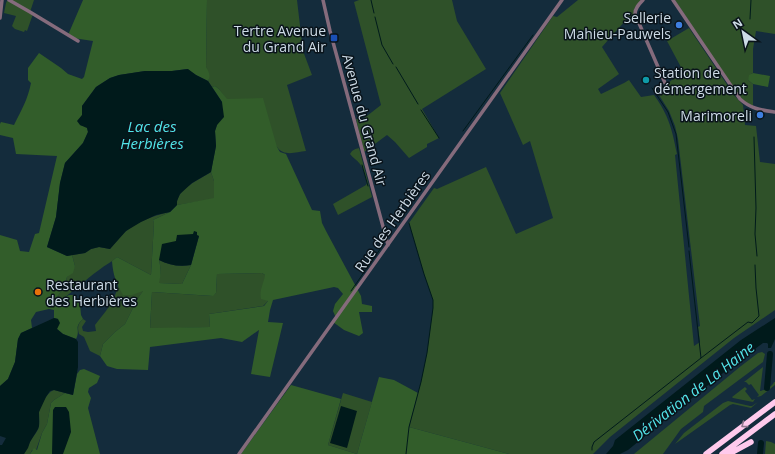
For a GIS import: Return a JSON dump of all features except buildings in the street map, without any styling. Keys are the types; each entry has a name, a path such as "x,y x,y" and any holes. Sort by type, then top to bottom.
{"highway":[{"path":"706,454 775,402"},
{"path":"722,454 775,414"},
{"path":"729,454 751,442"}],"street":[{"path":"0,18 2,0"},
{"path":"9,0 78,41"},
{"name":"Avenue du Grand Air","path":"323,0 330,32 388,246"},
{"name":"Rue des Herbières","path":"239,454 562,0"},
{"path":"643,0 636,7 635,14 665,83"},
{"path":"673,0 740,99 749,106 775,112"}],"green space":[{"path":"9,0 34,0 30,12"},
{"path":"83,0 207,0 206,67 209,72 209,77 208,81 187,69 172,71 145,71 119,75 110,78 96,87 82,106 80,125 87,127 88,132 83,143 65,163 60,183 56,217 47,247 67,256 72,255 75,266 73,273 67,277 64,288 56,298 58,301 69,295 74,295 80,304 83,319 78,325 76,339 63,334 57,329 58,319 54,318 54,310 49,309 36,312 31,320 32,328 21,333 18,339 15,362 8,379 0,386 0,235 17,240 20,251 29,252 35,234 39,233 57,156 16,154 13,138 0,135 0,124 1,122 14,125 30,89 31,83 28,80 28,68 39,53 68,74 82,79 84,77 93,41 73,38 68,35"},
{"path":"207,0 297,0 303,51 312,75 287,85 306,151 287,153 280,150 226,99 219,89 215,86 212,87 208,81 209,78 206,67"},
{"path":"359,0 452,0 457,21 486,69 422,109 439,138 427,144 427,147 409,158 387,135 364,152 356,119 363,119 381,105 354,2"},
{"path":"578,0 642,0 634,9 634,14 625,21 602,47 619,74 598,89 601,94 629,80 641,97 654,95 669,123 677,154 675,155 694,346 700,342 698,327 700,326 678,139 669,111 657,92 683,71 667,41 689,28 734,95 743,105 745,125 756,126 760,162 775,164 775,310 734,338 610,437 593,454 509,454 409,427 427,353 433,300 409,223 434,188 437,189 486,167 516,234 553,218 530,141 523,145 500,93 553,16 557,17"},
{"path":"675,0 775,0 775,34 756,31 753,49 753,73 748,80 753,84 753,106 745,102 738,95"},
{"path":"7,1 33,14 27,31 25,30 24,32 15,29 12,26 16,16 4,13"},
{"path":"753,73 770,76 768,87 753,84 748,80 749,75"},
{"path":"215,86 219,89 227,99 263,98 277,147 280,152 286,154 312,210 320,211 322,223 361,296 362,304 372,306 372,312 359,312 363,333 359,336 344,330 333,322 336,318 333,311 335,304 343,294 338,288 334,287 273,300 268,322 283,323 270,377 251,374 259,330 242,342 221,338 150,347 148,370 117,369 107,366 100,356 103,344 125,324 143,291 132,295 123,295 115,279 112,261 117,257 151,275 153,220 170,212 177,205 214,198 214,181 211,172 216,146 215,131 222,102 212,87","holes":["178,235 199,236 191,265 182,284 159,283 159,260 176,241","262,273 265,275 261,290 261,299 268,301 264,306 209,314 210,327 150,328 152,292 213,296 216,293 217,274"]},
{"path":"359,148 372,197 338,215 333,204 367,183 361,166 350,154"},
{"path":"211,172 214,181 214,199 177,205 180,194 184,190"},
{"path":"170,212 153,220 151,275 117,257 58,302 56,298 64,288 67,277 75,266 72,255 85,253 91,249 99,247 110,249 125,232 135,225 152,217"},
{"path":"159,260 174,265 191,265 182,284 158,283 160,277"},
{"path":"262,273 265,275 268,301 263,306 209,314 210,327 150,329 152,292 212,296 216,293 217,274"},
{"path":"118,286 124,295 144,290 138,298 125,324 103,344 100,356 90,351 84,337 79,334 78,325 83,319 86,321 82,327 83,331 96,331 95,325 112,302"},
{"path":"762,352 765,354 763,362 704,406 703,412 681,429 663,454 634,454 741,366 758,353"},
{"path":"763,367 760,391 769,388 774,382 775,385 761,396 757,397 759,395 751,384 749,385 744,382"},
{"path":"84,369 100,376 97,383 89,388 88,392 91,398 88,408 100,454 30,454 34,448 37,450 42,433 47,424 51,403 65,393 73,395 77,374 80,370"},
{"path":"379,377 394,380 418,393 409,427 509,454 357,454"},
{"path":"291,385 341,399 328,445 357,454 241,454"},
{"path":"745,387 747,389 745,391 752,400 755,399 753,402 732,397"},
{"path":"54,390 65,393 51,403 47,424 36,450 32,450 30,454 24,454 38,428 39,413 42,403 46,396"},
{"path":"343,393 372,402 357,454 328,445"},
{"path":"728,401 750,406 758,402 751,408 733,404 730,405 675,444 684,433 723,403"},
{"path":"766,441 775,444 775,454 765,454"}],"water":[{"name":"Lac des Herbières","path":"188,69 208,81 222,102 224,117 217,125 215,131 216,146 211,172 192,183 180,194 177,205 170,212 156,215 126,231 110,249 99,247 91,249 85,253 67,256 47,247 56,217 60,183 65,163 83,143 88,132 87,128 80,125 77,121 82,115 82,106 96,87 110,78 119,75 145,71 172,71"},
{"path":"194,231 197,232 197,235 199,236 191,265 174,265 159,260 162,244 176,241 177,235 193,234"},
{"path":"54,318 58,319 60,323 57,329 63,334 76,339 78,342 78,367 73,395 54,390 50,391 39,412 38,429 24,454 0,454 0,445 2,445 6,438 0,436 0,386 8,379 15,362 18,339 21,333"},
{"name":"Dérivation de La Haine","path":"775,318 775,339 771,348 768,348 767,343 763,343 728,369 628,450 620,454 606,454 613,446 615,440 741,340"},
{"path":"341,406 357,411 347,448 330,443"},
{"path":"55,407 66,407 69,412 71,432 63,454 52,454 53,410"}],"waterway":[{"path":"371,0 374,13"},
{"path":"750,19 751,0"},
{"path":"375,17 382,45 393,64"},
{"path":"463,131 533,35"},
{"path":"396,67 418,104"},
{"path":"652,88 668,112 676,134 689,247"},
{"path":"421,110 439,138"},
{"path":"754,137 756,208 755,234 757,256"},
{"path":"362,165 368,186"},
{"path":"406,454 409,427 427,353 433,308 433,300 409,223"},
{"path":"351,291 383,245 381,235"},
{"path":"592,450 594,442 701,358 689,251"},
{"path":"701,358 748,322 752,323 759,316 755,265"},
{"path":"767,388 770,354"},
{"path":"760,454 761,443"}],"place":[{"name":"Sellerie Mahieu-Pauwels","path":"679,25"},
{"name":"Tertre Avenue du Grand Air","path":"334,38"},
{"name":"Station de démergement","path":"646,80"},
{"name":"Marimoreli","path":"760,115"},
{"name":"Restaurant des Herbières","path":"38,292"}]}
